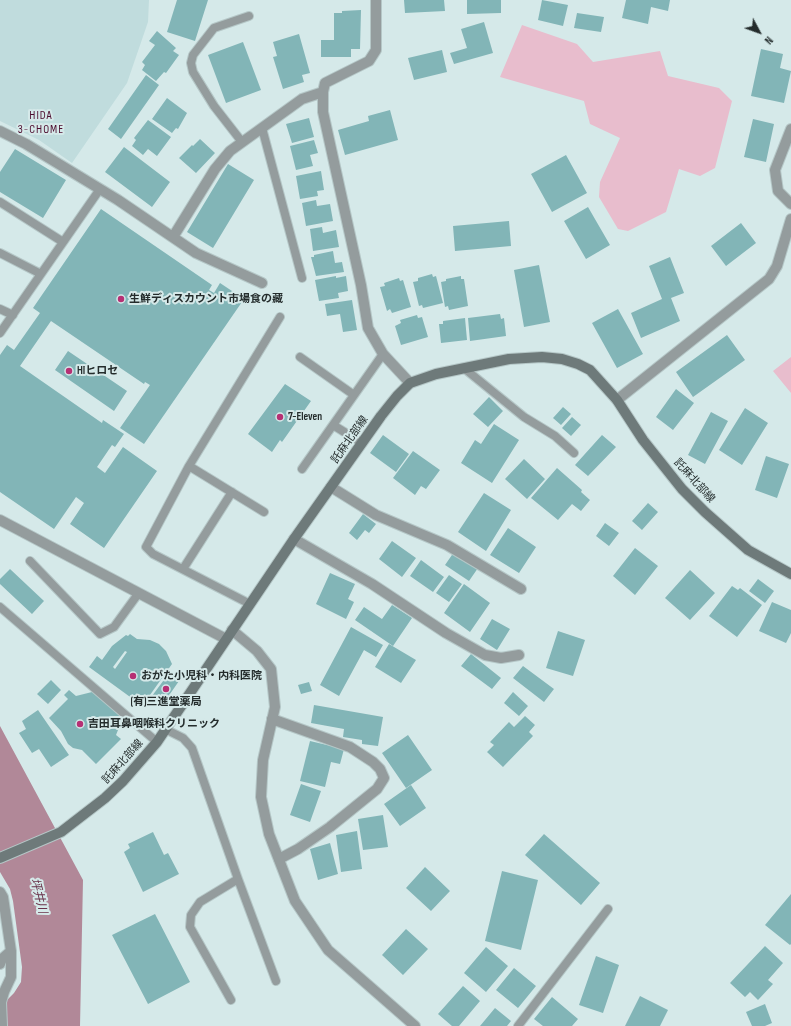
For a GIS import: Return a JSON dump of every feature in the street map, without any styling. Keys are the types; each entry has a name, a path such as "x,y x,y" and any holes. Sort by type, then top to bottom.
{"main road":[{"name":"託麻北部線","path":"0,858 61,832 106,798 157,742 294,539 396,396 410,383 436,374 509,359 542,357 562,359 590,370 617,400 643,440 682,488 705,512 748,550 791,574"}],"street":[{"path":"376,0 376,50 369,61 325,83 323,92 323,112 361,285 368,328 383,354 410,383"},
{"path":"173,236 215,169 230,151 302,99 323,92"},
{"path":"791,129 775,170 778,191 791,204"},
{"path":"0,131 26,144 100,189 173,236 196,253 262,283"},
{"path":"617,400 769,279 777,266 791,219"},
{"path":"331,487 376,515 447,545 521,589"},
{"path":"0,520 138,594 229,635 257,651 271,669 274,707 263,760 261,797 269,834 295,901 328,950 415,1026"},
{"path":"294,539 372,584 485,655 501,658 519,655"},
{"path":"272,719 350,747 373,762 380,770 384,778 377,789 330,826 298,849 279,858"},
{"path":"0,892 3,897 11,951 11,978 1,1002 2,1026"},
{"path":"0,964 2,959 11,951"}],"lane":[{"path":"242,142 214,106 193,72 191,63 193,55 214,28 249,16"},
{"path":"262,128 302,278"},
{"path":"0,333 100,189"},
{"path":"0,202 63,242"},
{"path":"0,253 41,274"},
{"path":"0,309 13,315"},
{"path":"250,604 154,554 146,547 189,466 280,316"},
{"path":"302,469 383,354"},
{"path":"300,357 354,395"},
{"path":"465,369 524,417 555,436 574,453"},
{"path":"333,425 362,443"},
{"path":"189,466 264,512"},
{"path":"183,569 232,492"},
{"path":"30,561 100,634 114,627 138,594"},
{"path":"0,606 157,742"},
{"path":"165,729 183,738 192,748 276,981"},
{"path":"231,1000 190,927 191,915 200,902 238,879"},
{"path":"518,1026 608,909"}],"shaded area":[{"path":"0,0 149,0 148,22 127,83 72,163 39,140 0,121"},
{"path":"522,25 577,44 593,62 660,51 668,76 719,88 732,101 715,168 700,176 679,169 666,212 628,231 618,229 599,197 600,182 620,138 590,124 584,101 500,77"},
{"path":"791,357 791,393 773,371"}],"water":[{"name":"坪井川","path":"0,726 83,880 80,1026 0,1026 0,1007 14,993 21,982 22,967 13,901 10,889 0,872"}],"building":[{"path":"177,0 208,0 195,41 167,32"},
{"path":"404,0 444,0 445,11 405,13"},
{"path":"467,0 501,0 501,13 467,14"},
{"path":"542,0 568,5 563,26 538,20"},
{"path":"626,0 670,0 668,11 651,7 648,24 622,18"},
{"path":"361,10 360,49 351,49 351,57 321,57 321,40 334,40 334,13"},
{"path":"577,13 604,17 601,32 574,28"},
{"path":"484,22 493,53 454,64 450,53 467,48 461,29"},
{"path":"157,31 176,48 173,51 179,55 166,73 164,72 156,81 142,70 145,65 142,62 155,45 149,41"},
{"path":"299,34 310,73 302,75 304,82 283,89 273,57 277,56 273,42"},
{"path":"243,42 261,90 226,103 208,55"},
{"path":"761,49 783,54 780,68 791,71 784,103 751,96"},
{"path":"442,50 447,72 414,80 408,58"},
{"path":"146,75 159,85 121,139 108,129"},
{"path":"167,98 187,113 178,129 176,128 172,133 152,119"},
{"path":"390,110 398,140 345,155 338,130 369,121 368,116"},
{"path":"309,118 314,137 292,143 286,124"},
{"path":"753,119 774,124 766,162 744,157"},
{"path":"148,120 171,137 157,156 148,149 143,155 132,146 136,140 134,138"},
{"path":"200,139 215,153 196,173 179,158"},
{"path":"314,140 318,153 310,155 313,166 296,170 290,146"},
{"path":"124,147 170,182 152,207 105,172"},
{"path":"15,149 66,180 43,218 0,192 0,172"},
{"path":"566,155 587,193 552,212 531,174"},
{"path":"228,164 254,180 213,248 187,232"},
{"path":"321,171 324,190 317,191 318,196 300,199 296,176"},
{"path":"316,200 317,206 330,204 333,221 306,226 302,203"},
{"path":"588,207 610,245 586,259 564,221"},
{"path":"101,209 212,285 209,290 214,293 220,283 244,299 144,444 120,428 150,385 145,382 144,384 51,321 20,366 102,423 103,420 124,434 115,447 112,445 97,467 105,473 123,447 157,471 104,548 70,524 84,503 76,497 54,529 0,492 0,355 7,345 14,350 40,313 33,308"},
{"path":"509,221 511,246 455,251 453,226"},
{"path":"741,223 756,243 726,266 711,246"},
{"path":"322,227 323,233 336,230 339,247 313,251 310,229"},
{"path":"333,251 335,263 342,262 344,272 316,276 311,257"},
{"path":"670,257 684,293 671,298 680,321 641,338 631,313 662,299 649,266"},
{"path":"539,265 550,322 524,327 514,270"},
{"path":"432,274 433,277 436,276 443,303 423,308 422,305 419,306 413,282 418,281 418,278"},
{"path":"336,276 336,278 346,276 348,291 338,293 339,298 319,301 315,280"},
{"path":"461,276 461,279 464,279 468,306 449,310 448,306 445,307 441,282 446,281 446,279"},
{"path":"399,278 400,281 403,280 411,307 392,313 390,309 387,311 380,287 385,286 384,283"},
{"path":"352,300 357,330 343,332 340,314 327,316 325,304"},
{"path":"618,309 643,354 617,368 592,323"},
{"path":"500,314 501,319 504,318 506,336 470,341 468,318"},
{"path":"417,315 418,318 422,317 428,337 401,345 395,326 401,323 400,320"},
{"path":"465,318 467,340 441,343 439,324 443,324 443,321"},
{"path":"727,335 745,360 693,397 676,372"},
{"path":"68,351 127,391 114,411 55,370"},
{"name":"7-Eleven","path":"285,384 311,401 282,442 280,440 272,452 248,434"},
{"path":"676,389 694,403 673,430 656,417"},
{"path":"489,397 503,411 488,427 473,414"},
{"path":"563,407 571,414 561,425 553,418"},
{"path":"745,408 768,423 742,465 719,450"},
{"path":"711,412 728,421 705,464 688,455"},
{"path":"572,417 581,425 571,436 562,428"},
{"path":"494,424 519,440 492,483 461,463 475,440 481,444"},
{"path":"383,435 409,454 396,472 370,453"},
{"path":"602,435 616,447 588,476 575,465"},
{"path":"413,451 440,470 426,489 421,486 415,495 393,478"},
{"path":"766,456 789,464 777,498 755,490"},
{"path":"524,459 545,479 527,499 505,479"},
{"path":"557,468 582,490 581,492 590,500 581,511 572,504 558,520 531,498"},
{"path":"484,493 511,510 486,551 458,532"},
{"path":"648,503 658,512 642,530 632,521"},
{"path":"363,514 376,524 369,533 365,530 357,540 349,533"},
{"path":"605,523 619,533 609,546 596,536"},
{"path":"508,528 536,547 519,573 490,555"},
{"path":"392,541 416,558 402,577 379,559"},
{"path":"635,548 658,566 635,595 613,576"},
{"path":"454,552 478,568 469,581 445,565"},
{"path":"421,560 444,577 433,592 410,576"},
{"path":"10,569 44,601 32,614 0,584 0,579"},
{"path":"690,570 715,593 690,620 665,598"},
{"path":"330,573 355,584 348,599 354,602 346,619 316,604"},
{"path":"449,575 462,584 449,602 436,593"},
{"path":"758,579 774,591 765,603 749,591"},
{"path":"464,584 490,603 470,632 444,613"},
{"path":"732,586 738,590 740,588 762,605 737,637 709,616"},
{"path":"772,602 791,610 791,633 786,643 759,631"},
{"path":"392,605 412,618 393,646 355,620 364,607 382,619"},
{"path":"492,619 510,629 497,650 480,639"},
{"path":"351,627 383,645 376,657 364,650 339,696 320,685"},
{"path":"558,631 585,640 573,676 546,668"},
{"name":"おがた小児科・内科医院","path":"130,634 137,639 150,640 159,644 166,651 172,664 145,702 140,699 137,702 89,667 97,656 102,660 112,646 126,635 128,636","holes":["125,651 127,652 115,669 113,667"]},
{"path":"389,644 416,660 401,683 375,667"},
{"path":"471,654 501,678 492,689 461,666"},
{"path":"523,666 554,689 544,702 513,678"},
{"name":"(有)三進堂薬局","path":"169,673 179,681 163,704 152,696"},
{"path":"51,680 61,690 48,704 37,694"},
{"path":"309,682 312,691 301,694 298,685"},
{"name":"吉田耳鼻咽喉科クリニック","path":"69,690 76,696 92,692 102,694 120,715 120,725 116,735 121,739 96,764 82,750 73,748 68,744 61,731 49,718 68,699 64,695"},
{"path":"513,692 528,706 519,716 504,703"},
{"path":"314,705 383,717 378,746 362,744 362,740 343,737 344,729 311,723"},
{"path":"38,710 69,755 51,767 39,749 32,753 19,733 26,729 22,721"},
{"path":"525,716 535,725 529,732 533,736 503,767 487,752 494,745 490,742 509,722 514,727"},
{"path":"408,735 432,770 406,788 382,753"},
{"path":"310,741 344,749 340,764 331,762 325,787 300,781"},
{"path":"301,784 321,791 310,822 290,815"},
{"path":"411,785 426,808 400,826 384,804"},
{"path":"383,815 388,847 363,850 358,819"},
{"path":"357,831 362,869 341,872 336,835"},
{"path":"153,832 164,855 168,853 179,874 143,892 124,852 130,848 128,844"},
{"path":"544,834 600,883 581,905 525,855"},
{"path":"330,843 338,874 318,880 310,849"},
{"path":"425,867 450,891 431,911 406,888"},
{"path":"502,871 538,880 521,950 485,941"},
{"path":"791,894 791,944 790,945 765,925"},
{"path":"155,914 190,982 148,1004 112,935"},
{"path":"406,929 428,949 403,975 382,955"},
{"path":"765,946 783,963 768,980 773,984 758,1000 750,992 745,997 730,983"},
{"path":"486,947 508,966 486,992 464,973"},
{"path":"596,956 619,965 603,1013 579,1005"},
{"path":"514,968 536,986 518,1008 496,990"},
{"path":"463,986 480,1001 459,1026 452,1026 438,1014"},
{"path":"640,996 668,1010 660,1026 625,1026"},
{"path":"552,997 578,1019 572,1026 543,1026 534,1019"},
{"path":"765,1004 772,1023 765,1026 752,1026 746,1012"},
{"path":"495,1008 511,1021 507,1026 480,1026"}],"place":[{"name":"生鮮ディスカウント市場食の藏","path":"121,299"},
{"name":"HIヒロセ","path":"69,371"},
{"name":"7-Eleven","path":"280,417"},
{"name":"おがた小児科・内科医院","path":"133,676"},
{"name":"(有)三進堂薬局","path":"166,689"},
{"name":"吉田耳鼻咽喉科クリニック","path":"80,724"}],"district":[{"name":"HIDA 3-CHOME","path":"41,123"}]}
